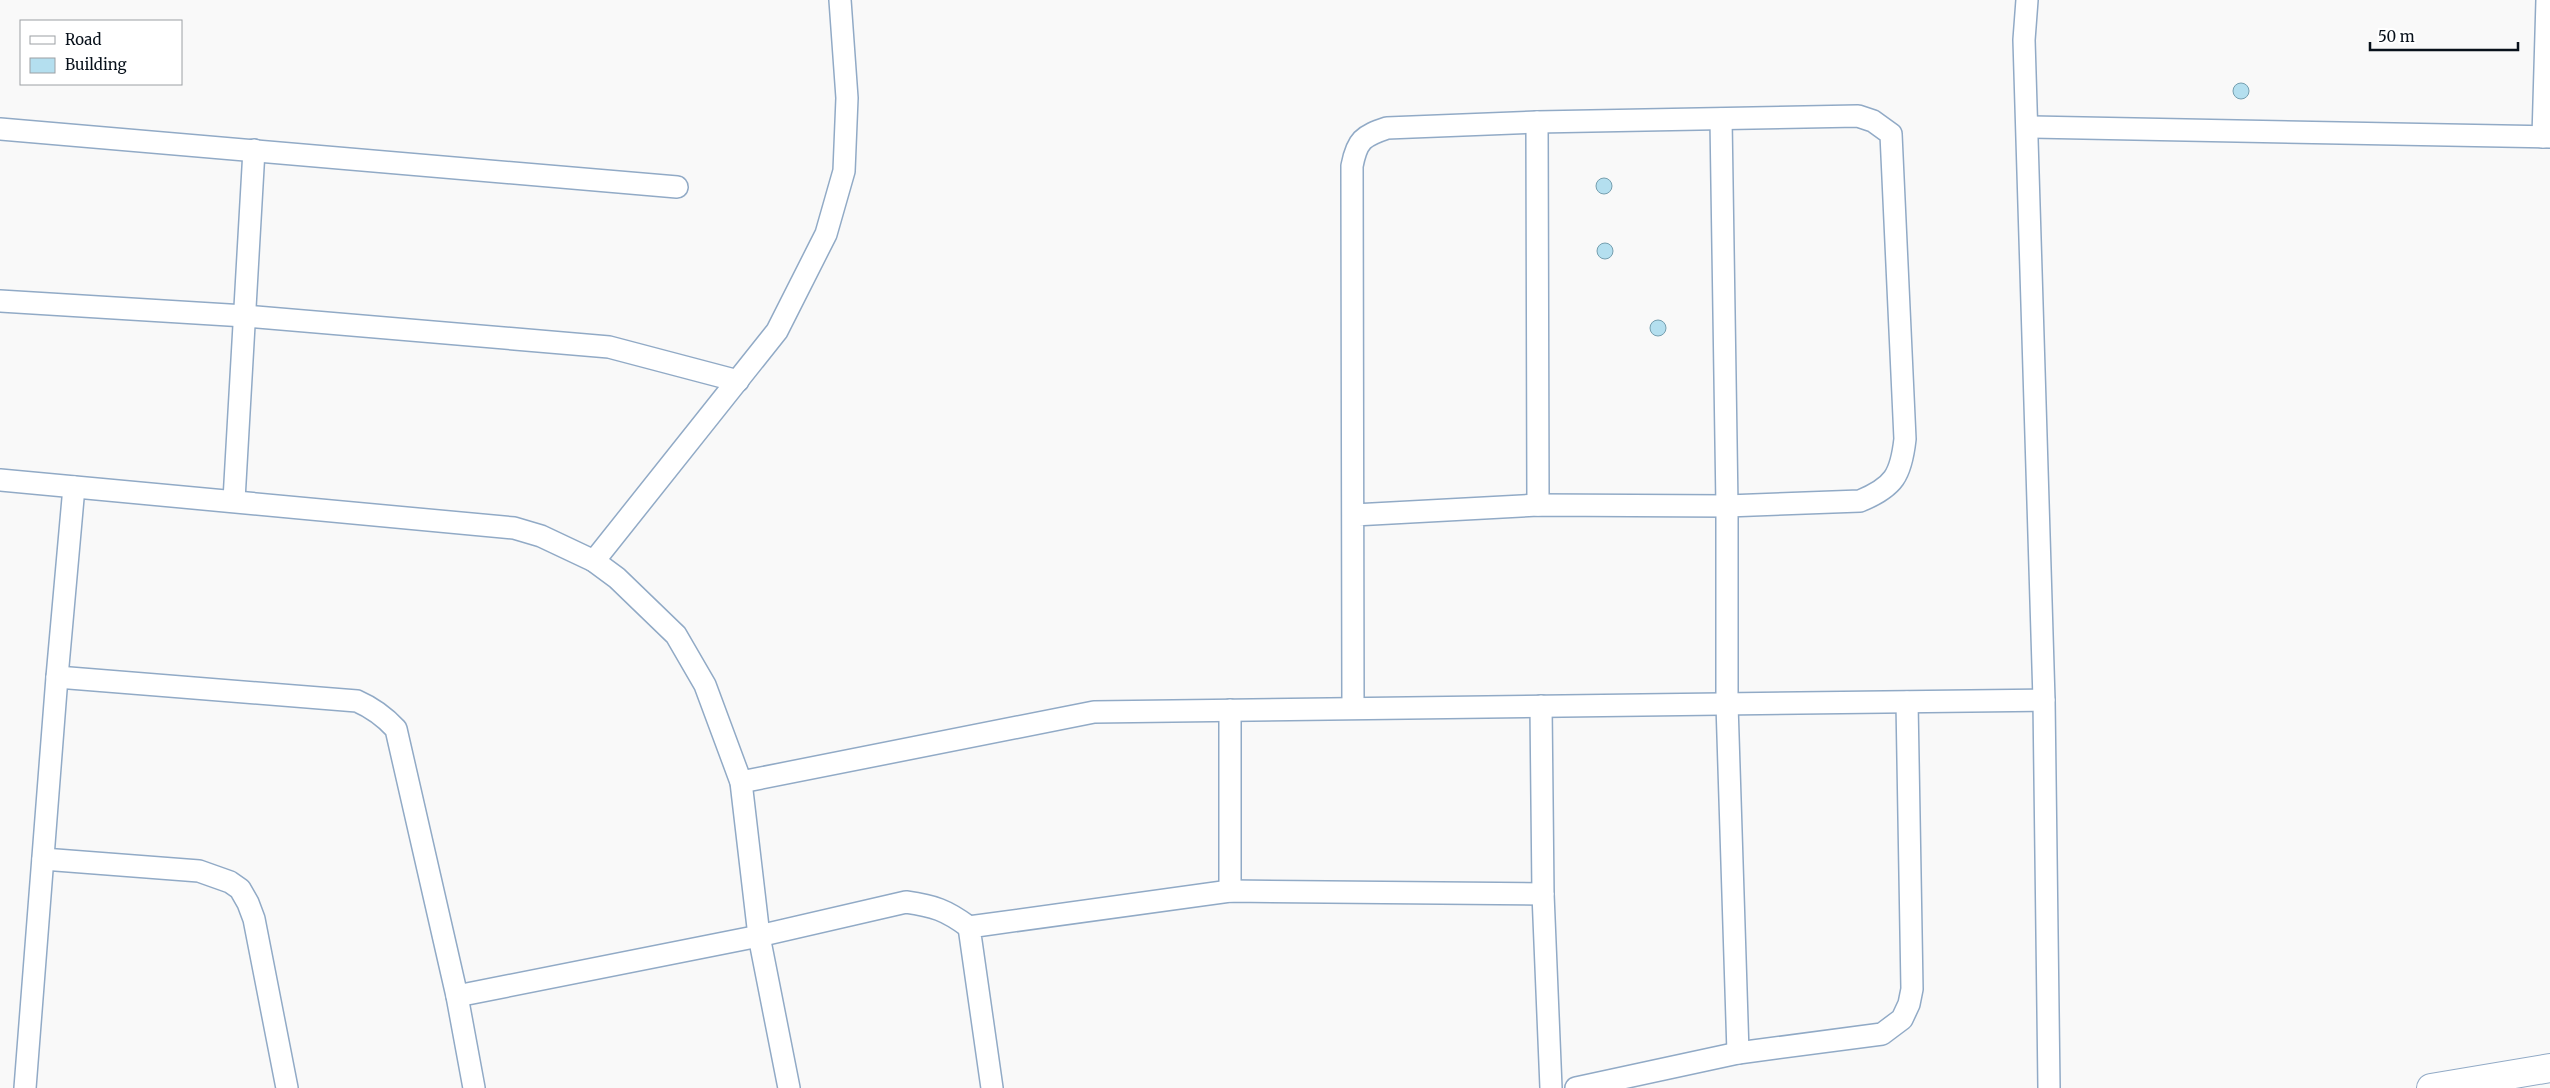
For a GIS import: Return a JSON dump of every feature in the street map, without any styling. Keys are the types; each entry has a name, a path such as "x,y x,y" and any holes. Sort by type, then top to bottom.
{"street":[{"path":"594,561 777,331 826,234 839,194 844,171 847,98 840,0"},
{"path":"2027,0 2024,40 2044,700 2049,1088"},
{"path":"2028,127 2547,137 2547,0"},
{"path":"1353,708 1352,166 1360,142 1368,134 1387,128 1537,122 1858,116 1874,120 1891,134 1905,439 1902,465 1890,484 1877,494 1860,501 1727,506 1538,505 1354,514"},
{"path":"1721,119 1727,506 1727,704 1738,1053"},
{"path":"1537,122 1538,505"},
{"path":"0,129 677,187"},
{"path":"234,500 254,150"},
{"path":"0,301 245,316 608,347 738,381"},
{"path":"0,480 234,500 514,528 541,536 594,561 617,578 676,635 706,685 741,782 759,936 789,1088"},
{"path":"25,1088 57,677 74,487"},
{"path":"57,677 357,701 372,707 386,718 396,729 457,996 474,1088"},
{"path":"741,782 1094,712 2044,700"},
{"path":"1576,1088 1738,1053 1882,1034 1902,1020 1909,1004 1912,989 1907,702"},
{"path":"1541,706 1543,894 1551,1088"},
{"path":"1230,710 1230,892"},
{"path":"43,859 199,871 218,876 240,889 254,919 287,1088"},
{"path":"968,928 1230,892 1543,894"},
{"path":"457,996 759,936 906,902 930,905 949,912 968,928 992,1088"},
{"path":"2431,1088 2550,1068"}],"building":[{"path":"2238,83 2244,83 2249,88 2247,97 2238,99 2233,94 2233,88"},
{"path":"1601,178 1607,178 1612,183 1610,192 1601,194 1596,189 1596,183"},
{"path":"1602,243 1608,243 1613,248 1611,257 1602,259 1597,254 1597,248"},
{"path":"1655,320 1661,320 1666,325 1664,334 1655,336 1650,331 1650,325"}]}
